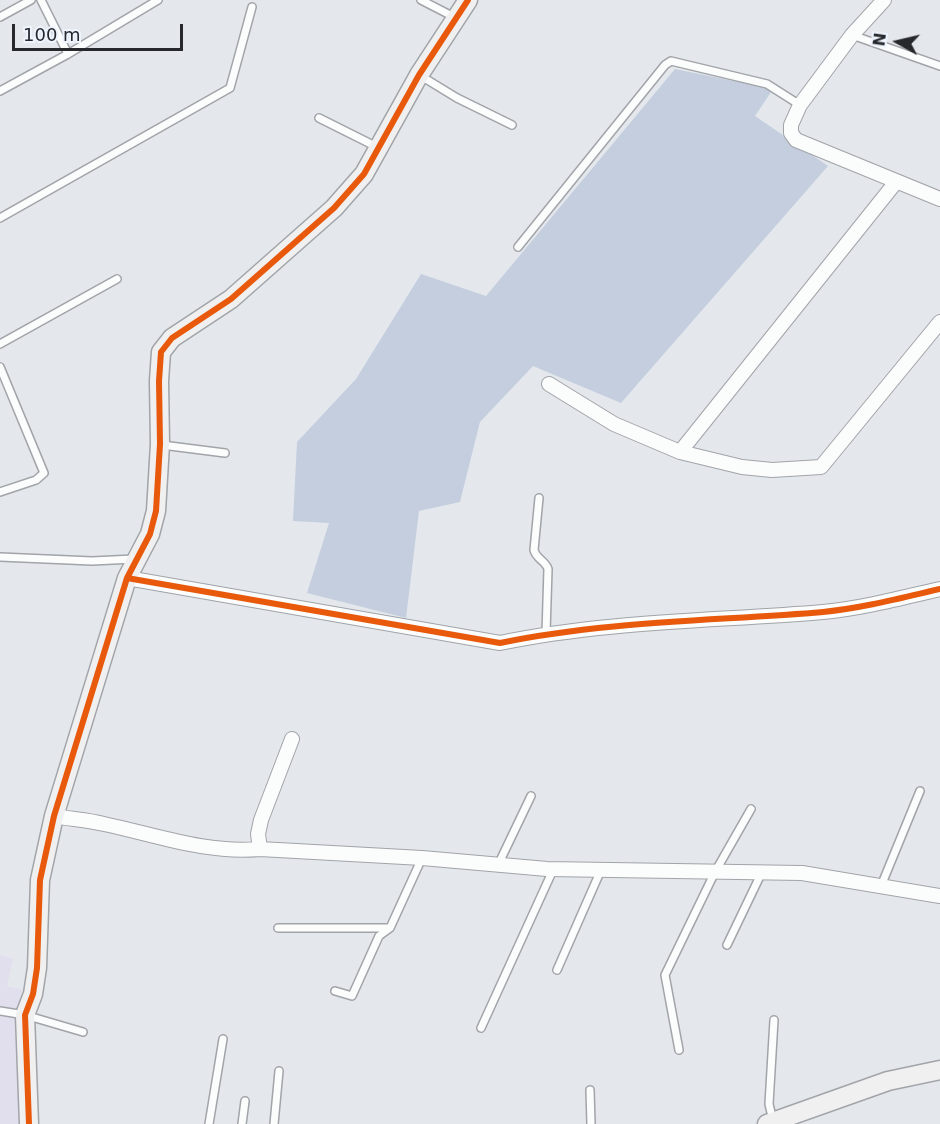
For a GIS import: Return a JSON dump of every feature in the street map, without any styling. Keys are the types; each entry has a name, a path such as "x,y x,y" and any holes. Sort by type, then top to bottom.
{"street":[{"path":"29,1124 25,1015 33,994 37,968 40,918 38,895 54,816 127,578 150,534 156,511 160,444 161,352 172,338 231,299 334,208 364,174 419,75 468,0"},
{"path":"884,0 852,35 800,105 791,124 791,134 796,140 940,199"},
{"path":"680,452 896,182"},
{"path":"549,384 614,424 680,452 742,467 772,470 821,467 940,322"},
{"path":"127,578 500,643 546,633 738,616 823,612 864,607 940,590"},
{"path":"260,849 258,834 261,820 292,739"},
{"path":"54,816 102,823 207,848 236,852 260,849 422,858 554,869 802,873 940,896"},
{"path":"770,1123 888,1081 940,1070"}],"lane":[{"path":"0,16 31,0"},
{"path":"40,0 68,54"},
{"path":"0,91 68,54 158,0"},
{"path":"421,0 456,18"},
{"path":"0,218 230,88 252,8"},
{"path":"852,35 940,66"},
{"path":"518,247 665,65 671,61 767,84 800,105"},
{"path":"419,75 457,98 512,125"},
{"path":"319,118 379,148"},
{"path":"0,344 117,279"},
{"path":"0,367 44,473 36,480 0,492"},
{"path":"160,444 225,453"},
{"path":"539,498 534,550 536,555 547,564 548,569 546,633"},
{"path":"0,557 92,561 137,559"},
{"path":"881,886 920,791"},
{"path":"498,865 531,796"},
{"path":"679,1050 665,975 715,872 751,809"},
{"path":"335,991 352,996 379,936 390,928 422,858"},
{"path":"481,1028 554,869"},
{"path":"557,970 601,870"},
{"path":"727,945 762,873"},
{"path":"278,928 390,928"},
{"path":"0,1011 25,1015 83,1032"},
{"path":"770,1123 774,1020"},
{"path":"209,1124 223,1039"},
{"path":"274,1124 279,1071"},
{"path":"590,1090 591,1124"},
{"path":"242,1124 245,1101"}],"shaded area":[{"path":"675,69 773,89 755,116 828,166 621,403 533,366 480,422 460,502 419,511 406,618 307,593 329,523 293,521 297,442 356,379 421,274 486,296"},
{"path":"0,955 13,959 7,986 22,989 21,994 26,995 22,1011 17,1009 16,1014 19,1124 0,1124"}],"cycle path":[{"path":"29,1124 25,1015 33,994 37,968 40,880 54,816 127,578 150,534 156,511 160,444 161,352 172,338 231,299 334,208 364,174 419,75 468,0"},
{"path":"127,578 500,643 621,626 823,612 940,589"}]}
